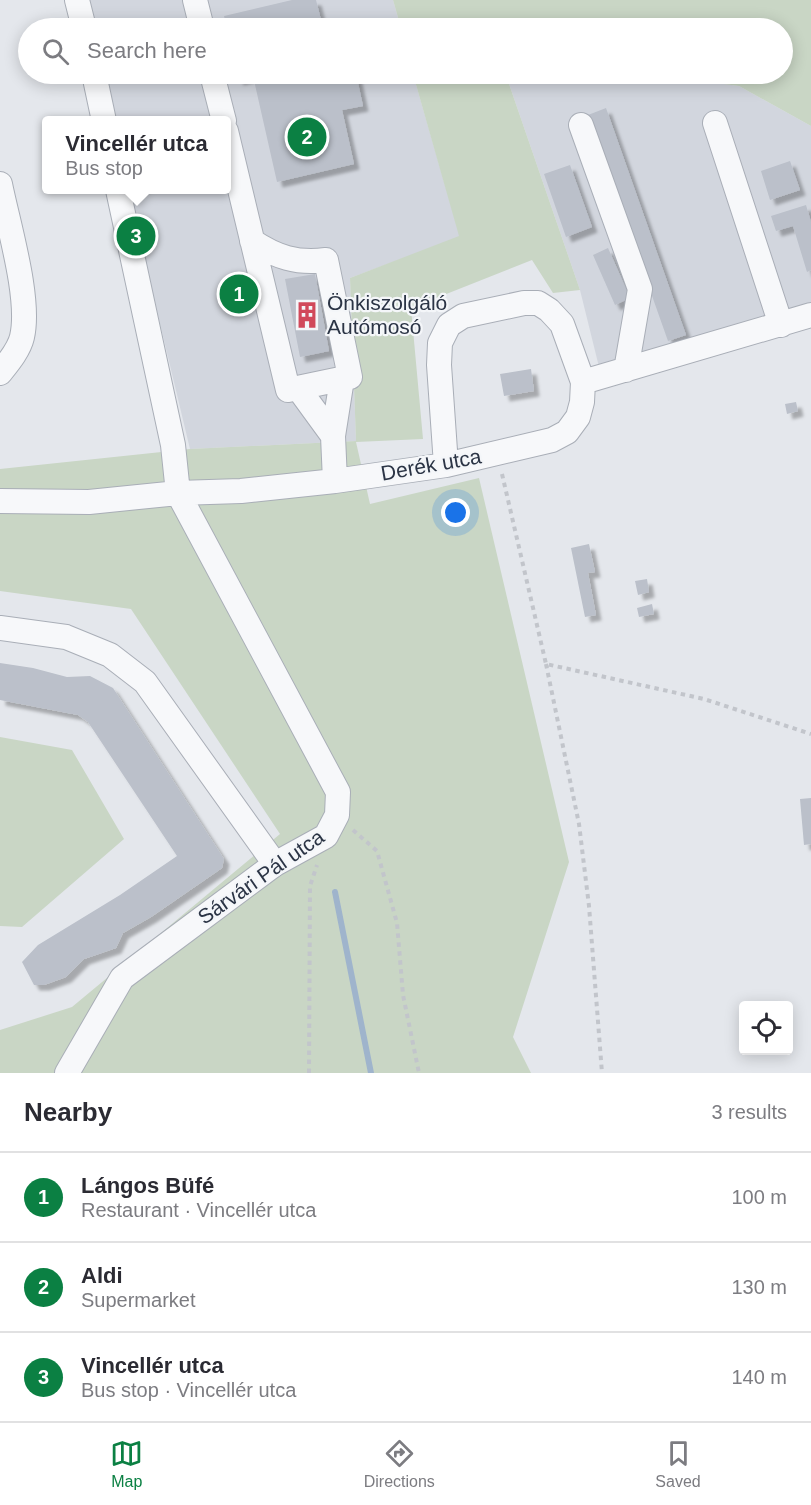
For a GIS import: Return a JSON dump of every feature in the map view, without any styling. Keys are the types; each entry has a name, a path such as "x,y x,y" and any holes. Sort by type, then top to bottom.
{"street":[{"path":"77,0 82,18"},
{"path":"195,0 200,18"},
{"path":"96,84 103,116"},
{"path":"215,84 223,116"},
{"path":"715,123 781,325"},
{"path":"580,125 640,289 626,370"},
{"path":"231,152 252,241 288,390 350,377 326,260 306,262 271,254 252,241"},
{"path":"0,184 11,284 24,313 22,338 11,360 0,373"},
{"path":"119,194 172,445 178,493"},
{"path":"446,465 439,365 440,343 449,325 463,316 524,303 538,303 549,310 562,324 583,382 811,315"},
{"path":"335,481 333,436 342,379"},
{"name":"Derék utca","path":"0,501 89,502 178,493 241,491 335,481 446,465 552,440 567,432 578,417 582,402 583,382"},
{"path":"298,388 333,436"},
{"name":"Sárvári Pál utca","path":"67,1073 122,978 275,864 332,826 338,792 178,493"},
{"path":"0,628 66,637 110,654 145,682 275,864"}],"path":[{"path":"497,452 546,664 579,824 589,906 603,1073"},
{"path":"546,664 704,699 811,734"},
{"path":"309,1073 310,886 332,826 377,851 396,923 403,995 419,1073"}],"shaded area":[{"path":"82,0 393,0 398,18 86,18"},
{"path":"102,84 416,84 460,237 350,278 356,441 190,449 129,194 231,194 231,116 110,116"},
{"path":"509,84 724,84 739,86 811,126 811,305 600,371 580,290"}],"green space":[{"path":"393,0 811,0 811,126 739,86 724,84 793,84 793,18 398,18"},
{"path":"416,84 509,84 580,290 553,293 532,260 411,308 423,439 356,442 370,504 479,478 569,862 513,1037 531,1073 0,1073 0,1030 72,1007 280,834 131,609 0,591 0,469 190,449 356,441 350,278 459,236"},
{"path":"0,737 72,750 124,839 22,927 0,926"}],"building":[{"path":"292,0 316,0 320,18 224,18 224,16"},
{"path":"255,84 358,84 363,106 342,110 354,164 277,182"},
{"path":"606,108 686,335 668,341 588,115"},
{"path":"790,161 800,190 770,200 761,171"},
{"path":"570,165 592,227 566,237 544,174"},
{"path":"806,205 811,222 811,270 807,272 793,226 776,231 771,216"},
{"path":"608,248 630,298 615,305 593,255"},
{"name":"Önkiszolgáló Autómosó","path":"315,274 329,351 300,357 285,279"},
{"path":"244,283 249,300 234,305 229,288"},
{"path":"531,369 534,391 504,396 500,374"},
{"path":"796,402 798,411 787,414 785,404"},
{"path":"589,544 595,572 588,573 596,615 585,617 571,548"},
{"path":"647,579 649,592 638,595 635,581"},
{"path":"652,604 654,614 639,617 637,608"},
{"path":"0,663 33,668 67,677 90,676 113,688 224,859 222,868 151,917 123,933 116,948 84,959 66,977 44,985 34,985 22,962 38,945 120,895 177,856 88,722 78,715 0,700"},
{"path":"811,798 811,844 804,845 800,799"}],"waterway":[{"path":"335,892 371,1073"}],"place":[{"name":"Aldi","path":"307,137"},
{"name":"Vincellér utca","path":"136,236"},
{"name":"Lángos Büfé","path":"239,294"},
{"name":"Önkiszolgáló Autómosó","path":"307,315"}]}
